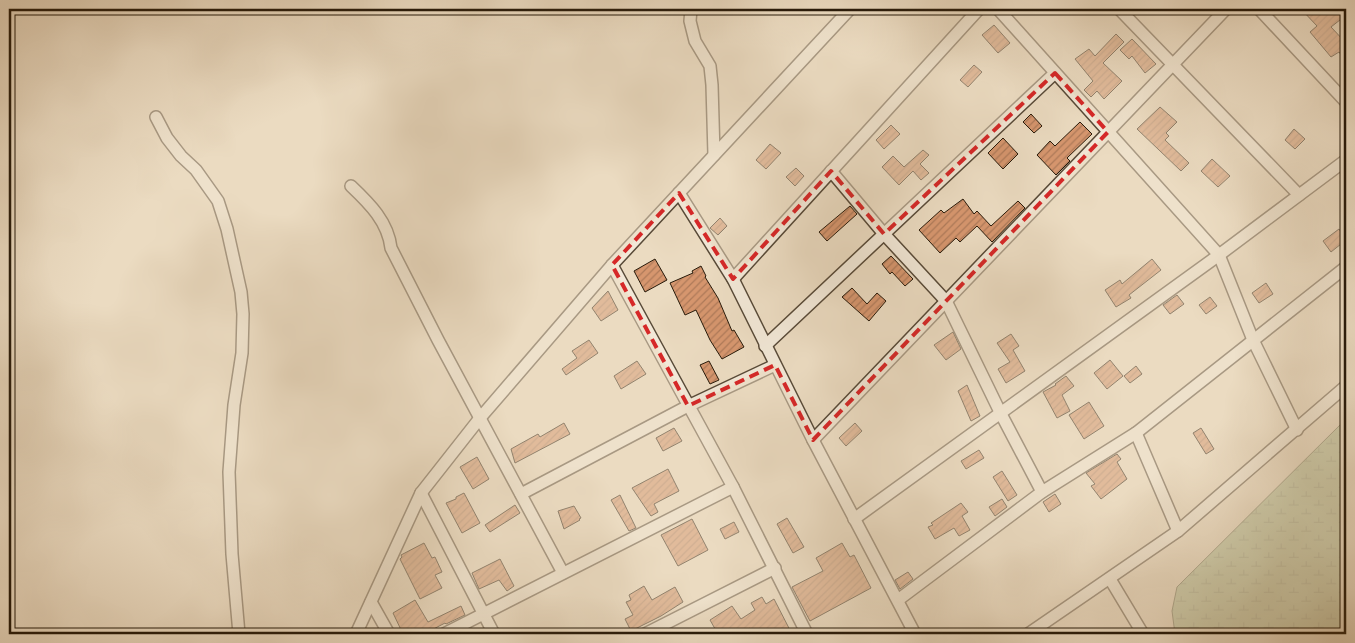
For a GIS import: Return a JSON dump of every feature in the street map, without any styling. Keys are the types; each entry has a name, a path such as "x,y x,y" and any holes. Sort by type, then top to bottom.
{"street":[{"path":"691,9 690,20 695,41 710,66 714,156"},
{"path":"356,634 421,493 480,418 612,265 850,9"},
{"path":"733,279 979,9"},
{"path":"998,9 1219,255 1253,340 1296,430"},
{"path":"1119,9 1299,195"},
{"path":"813,440 1226,9"},
{"path":"1259,9 1346,102"},
{"path":"765,346 1055,73"},
{"path":"156,117 167,138 181,156 196,170 218,201 227,229 241,292 243,314 242,353 234,405 228,472 232,554 239,634"},
{"path":"854,519 1219,255 1346,160"},
{"path":"831,171 884,234 946,301 1001,414 1042,492"},
{"path":"352,186 382,220 390,236 391,248 407,281 564,574"},
{"path":"679,193 733,279 813,440 915,634"},
{"path":"612,265 733,487 808,634"},
{"path":"898,600 1042,492 1136,433 1346,267"},
{"path":"521,494 688,406 775,365"},
{"path":"1028,634 1178,531 1346,386"},
{"path":"1136,433 1178,531"},
{"path":"444,634 733,487"},
{"path":"421,493 494,634"},
{"path":"645,634 774,568"},
{"path":"1110,579 1143,634"},
{"path":"371,602 389,634"}],"highlighted area":[{"path":"1055,73 1108,132 813,440 775,365 688,406 612,265 679,193 733,279 831,171 884,234"}],"green space":[{"path":"1346,419 1346,634 1175,634 1172,611 1177,587"}],"building":[{"path":"1301,9 1339,9 1345,16 1331,27 1346,43 1346,61 1339,52 1331,57 1310,32 1317,26"},
{"path":"994,25 1010,43 998,53 982,35"},
{"path":"1116,34 1124,42 1103,63 1122,81 1104,99 1097,91 1091,97 1084,90 1093,81 1075,59 1089,49 1095,56"},
{"path":"1132,39 1156,64 1145,73 1132,56 1129,59 1120,50"},
{"path":"974,65 982,72 968,87 960,80"},
{"path":"1160,107 1177,122 1166,133 1169,136 1165,140 1189,163 1181,171 1137,129"},
{"path":"1031,114 1042,126 1034,133 1023,122"},
{"path":"1080,122 1092,134 1067,158 1070,161 1056,175 1037,155 1050,141 1055,146"},
{"path":"891,125 900,134 884,149 876,140"},
{"path":"1294,129 1305,139 1295,149 1285,140"},
{"path":"1003,138 1018,154 1003,169 988,153"},
{"path":"770,144 781,153 766,169 756,160"},
{"path":"923,150 929,155 920,164 929,173 921,180 913,171 899,185 882,167 893,156 904,167"},
{"path":"1212,159 1230,176 1218,187 1201,171"},
{"path":"796,168 804,176 795,186 786,177"},
{"path":"963,199 974,214 977,211 991,226 1018,201 1025,208 992,242 977,226 960,242 956,238 940,253 919,230 941,210 944,213"},
{"path":"850,206 857,214 827,241 819,232"},
{"path":"720,218 727,226 718,235 710,228"},
{"path":"1339,229 1346,240 1331,252 1323,241"},
{"path":"891,256 913,279 905,286 892,272 890,274 882,264"},
{"path":"655,259 667,280 645,292 634,271"},
{"path":"1152,259 1161,270 1129,295 1131,298 1116,307 1105,290 1120,280 1122,284"},
{"path":"701,266 705,277 718,298 732,331 734,330 744,347 722,359 710,340 696,310 685,315 670,283 693,273 692,271"},
{"path":"1266,283 1273,294 1259,303 1252,293"},
{"path":"852,288 867,304 877,293 886,301 869,321 842,297"},
{"path":"608,291 618,310 601,321 592,308"},
{"path":"1177,295 1184,304 1170,314 1163,305"},
{"path":"1210,297 1217,306 1206,314 1199,305"},
{"path":"953,332 961,349 946,360 934,345"},
{"path":"1011,334 1019,346 1013,350 1025,371 1006,383 998,369 1010,362 997,343"},
{"path":"589,340 598,353 566,375 562,369 577,358 572,351"},
{"path":"1110,360 1123,376 1107,389 1094,373"},
{"path":"637,361 646,374 621,389 614,376"},
{"path":"709,361 719,380 710,384 700,365"},
{"path":"1136,366 1142,374 1130,383 1124,376"},
{"path":"1066,376 1074,386 1062,395 1070,411 1057,418 1043,392 1056,385"},
{"path":"967,385 980,416 971,421 958,391"},
{"path":"1089,402 1104,426 1084,439 1069,415"},
{"path":"564,423 570,434 515,463 511,449 538,434 540,437"},
{"path":"855,423 862,431 846,446 839,438"},
{"path":"674,428 682,441 663,451 656,438"},
{"path":"1201,428 1214,449 1206,454 1193,433"},
{"path":"979,450 984,458 966,469 961,461"},
{"path":"1117,454 1121,459 1117,462 1127,479 1101,499 1091,486 1095,484 1086,473"},
{"path":"477,457 489,479 473,489 460,467"},
{"path":"668,469 679,491 654,504 658,512 651,516 632,488"},
{"path":"1002,471 1017,495 1008,501 993,477"},
{"path":"464,493 480,523 462,533 446,503"},
{"path":"1055,494 1061,504 1049,512 1043,502"},
{"path":"620,495 636,528 629,531 611,500"},
{"path":"1002,499 1007,507 995,516 989,507"},
{"path":"961,503 968,512 962,516 970,530 959,536 954,528 935,539 928,527"},
{"path":"515,505 520,513 490,532 485,525"},
{"path":"574,506 581,518 564,529 558,511"},
{"path":"787,518 804,547 793,553 777,524"},
{"path":"692,519 708,550 678,566 661,535"},
{"path":"734,522 739,532 725,539 720,529"},
{"path":"424,543 432,558 435,557 442,572 435,575 442,588 420,599 400,559 401,555"},
{"path":"842,543 850,557 854,555 871,588 810,621 792,587 823,571 816,558"},
{"path":"500,559 514,586 507,591 499,580 479,589 472,573"},
{"path":"908,572 913,579 900,589 895,580"},
{"path":"644,586 652,600 675,587 683,602 661,616 631,631 625,619 633,615 626,602 631,600 629,595"},
{"path":"762,597 766,604 774,599 792,634 754,634 750,628 740,634 718,634 710,620 732,606 741,619 755,610 751,603"},
{"path":"415,600 428,622 461,606 465,615 424,634 403,634 393,613"}]}
